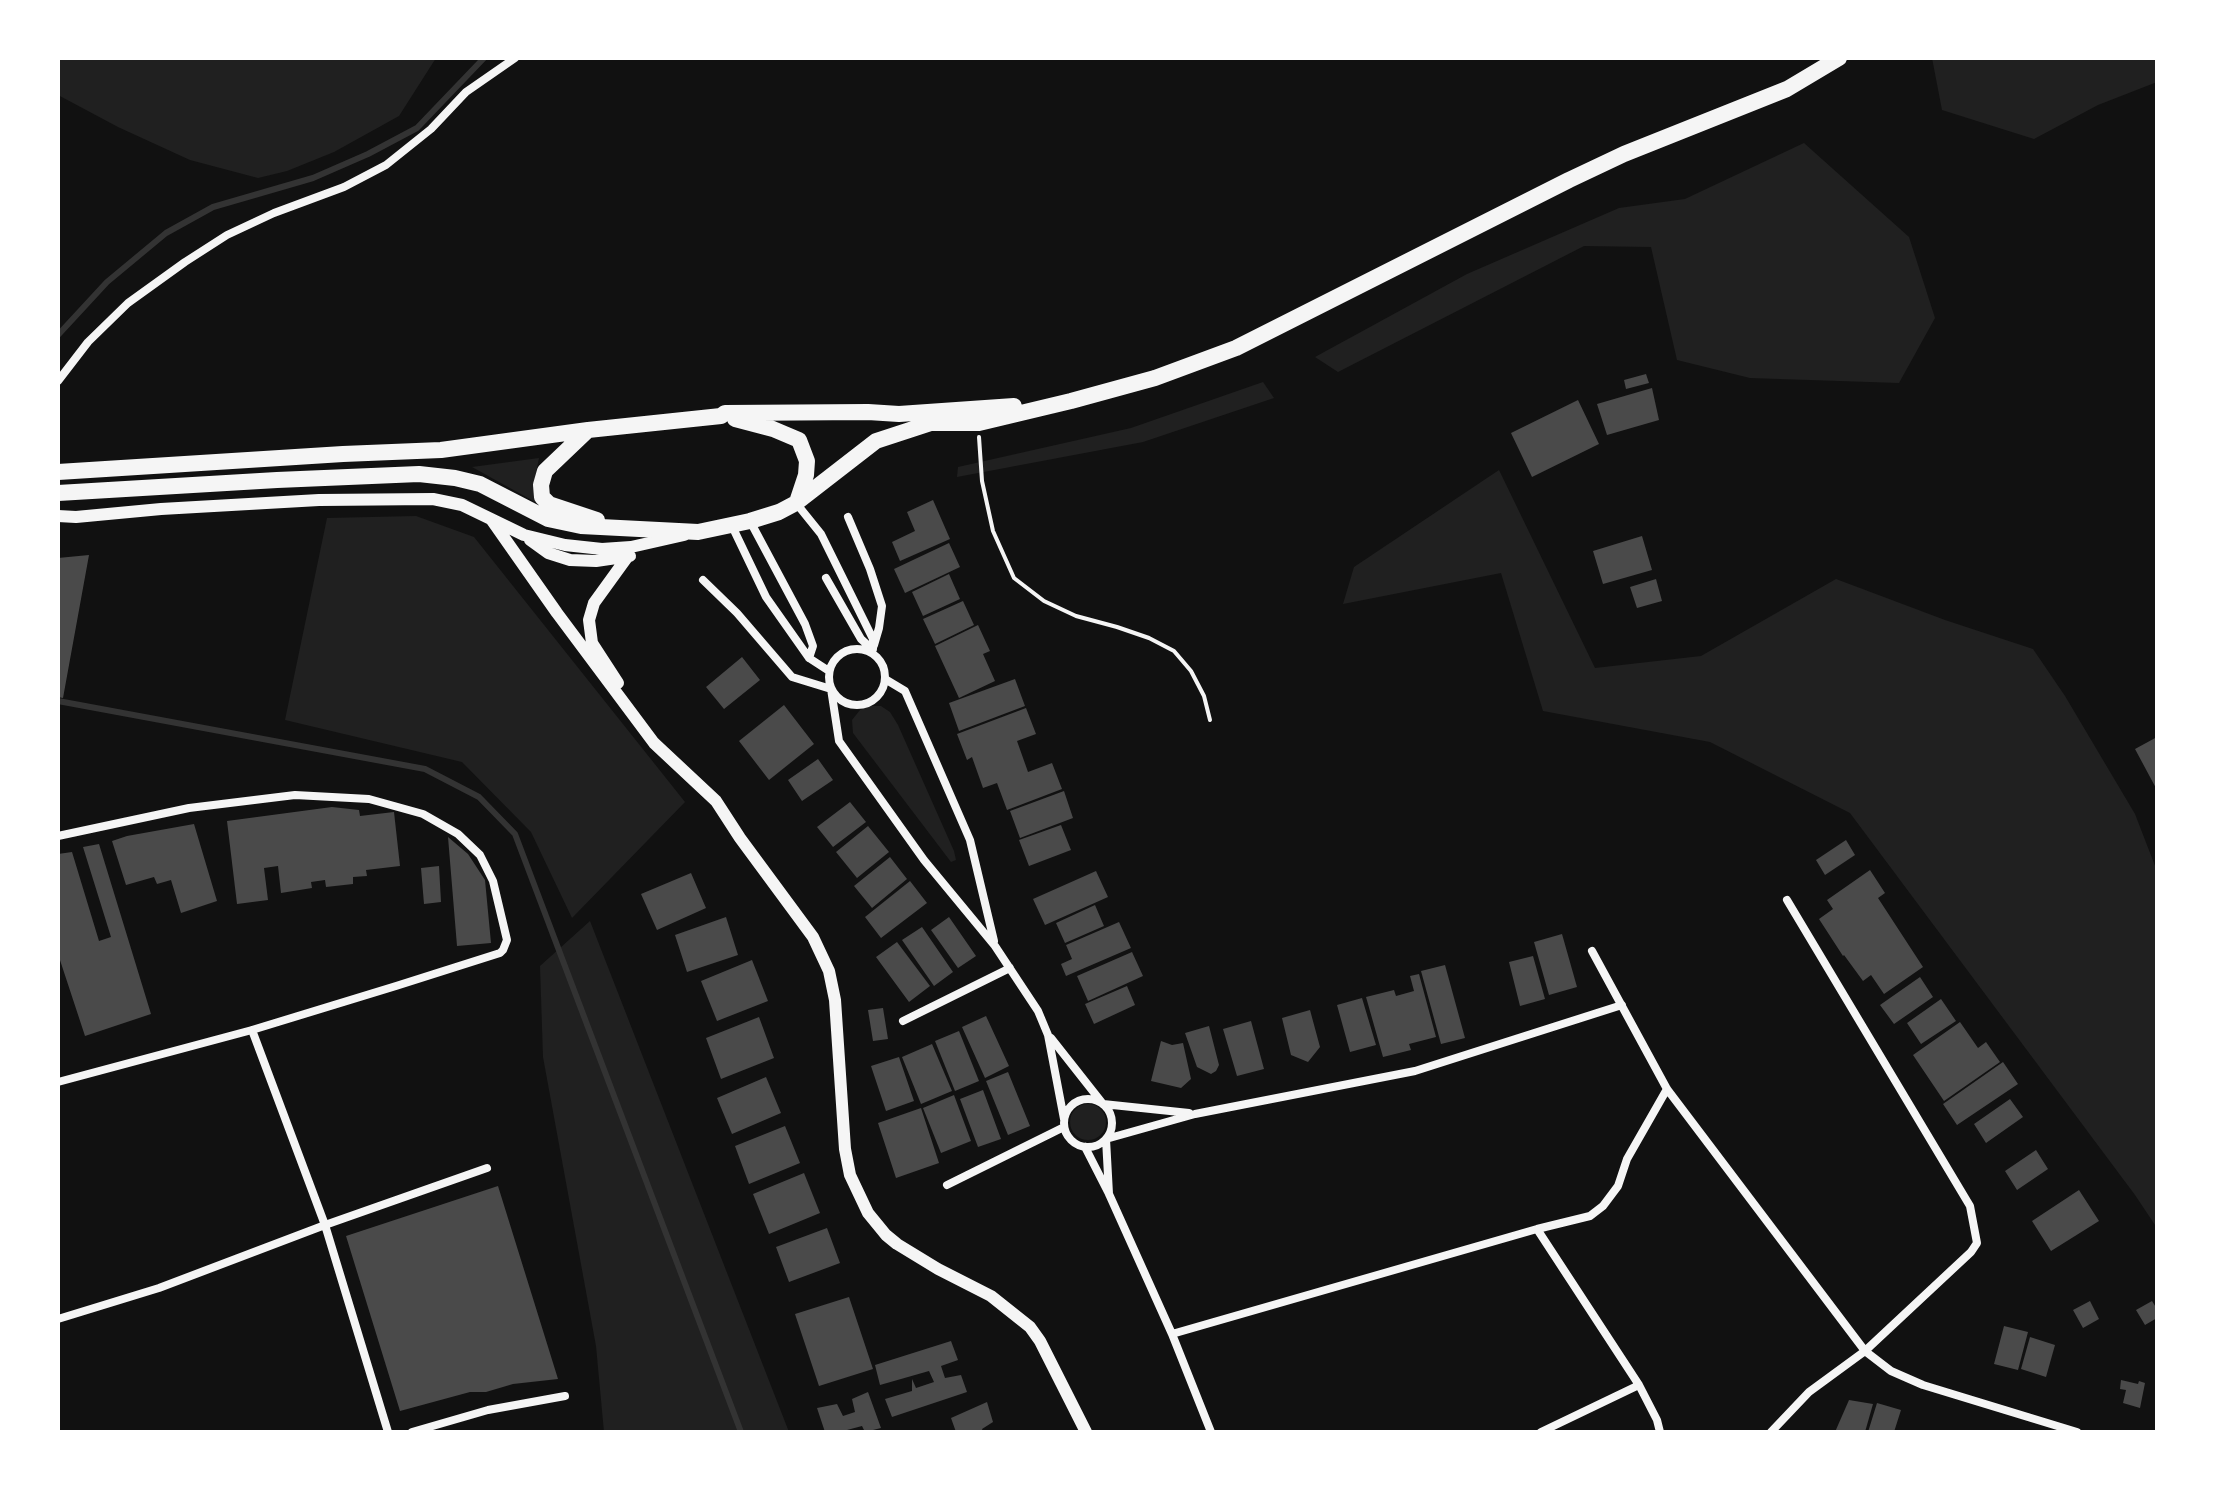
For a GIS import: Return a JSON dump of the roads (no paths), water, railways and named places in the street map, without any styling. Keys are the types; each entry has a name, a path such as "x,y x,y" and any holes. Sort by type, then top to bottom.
{"highway":[{"path":"58,493 419,474 480,484 548,519 581,526 690,533 750,521 796,503 876,441 931,423 979,423 1071,401 1155,378 1236,348 1569,180 1624,154 1787,89 1839,58"},
{"path":"721,416 725,413 899,414 1071,401"},
{"path":"58,472 441,450 721,416 773,429 799,440 807,461 806,475 796,503"},
{"path":"588,430 545,471 542,497 549,504 569,511 635,529"}],"street":[{"path":"58,381 88,342 118,313 185,262 227,235 274,213 344,187 386,165 431,129 466,92 515,58"},
{"path":"58,466 156,465"},
{"path":"58,516 319,500 433,499 462,505 524,535 548,553 570,560 596,561 628,556 690,533"},
{"path":"796,503 821,534 873,639 873,649"},
{"path":"848,517 882,606 873,649"},
{"path":"491,519 654,743 716,801 813,937 833,983 845,1149 850,1175 868,1213 897,1244 991,1296 1030,1327 1086,1432"},
{"path":"750,521 805,624 813,646 809,658"},
{"path":"731,525 766,597 809,658 829,671"},
{"path":"524,535 565,545 602,549 631,547 690,533"},
{"path":"628,556 594,603 589,620 590,631 592,643 654,743"},
{"path":"826,578 861,639 873,649"},
{"path":"703,580 737,613 792,677 831,689 843,702 862,705 878,696 885,679 881,661 874,654 856,648 839,654 832,662 828,680 831,689 839,741 924,860 995,946 1038,1011 1048,1035 1064,1123 1072,1141 1085,1147 1100,1144 1110,1133 1112,1117 1048,1035"},
{"path":"885,679 905,691 970,840 995,946"},
{"path":"58,836 189,808 295,795 369,799 423,814 458,834 480,855 493,881 506,930 506,945 497,954 252,1030 58,1082"},
{"path":"1771,1432 1809,1392 1865,1351 1977,1243 1970,1206 1787,900"},
{"path":"1592,951 1667,1089 1865,1351 1891,1371 1923,1385 2077,1432"},
{"path":"903,1021 1010,968"},
{"path":"1106,1139 1195,1114 1415,1071 1622,1005"},
{"path":"252,1030 325,1225 388,1432"},
{"path":"1172,1334 1590,1216 1603,1206 1618,1186 1627,1159 1667,1089"},
{"path":"947,1185 1064,1123 1072,1104 1080,1100 1088,1098 1103,1104 1195,1114"},
{"path":"1106,1139 1109,1194"},
{"path":"1085,1147 1172,1334 1211,1432"},
{"path":"58,1319 159,1288 487,1168"},
{"path":"1537,1229 1639,1385 1660,1432"},
{"path":"1541,1432 1639,1385"},
{"path":"412,1432 488,1410 565,1396"},
{"path":"1657,1420 1669,1432"}],"waterway":[{"path":"58,335 107,282 166,233 213,207 313,178 417,128 484,58"},
{"path":"58,701 425,769 479,797 515,834 741,1432"}]}
